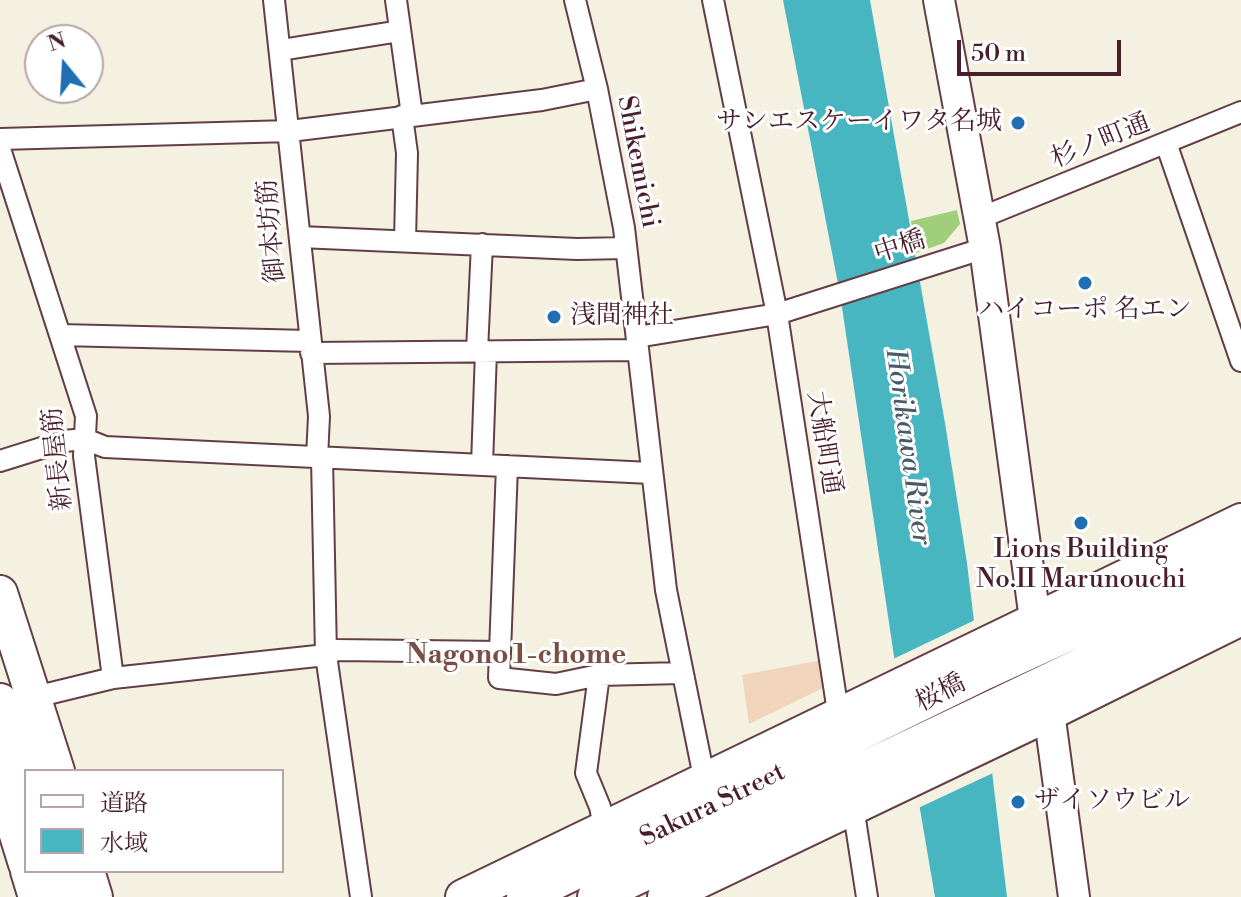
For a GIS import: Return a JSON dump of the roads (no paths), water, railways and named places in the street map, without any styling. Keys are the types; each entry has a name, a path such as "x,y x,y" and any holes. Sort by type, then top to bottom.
{"highway":[{"path":"17,700 24,769"},
{"path":"54,873 62,897"}],"main road":[{"path":"1037,633 1241,521"},
{"path":"1037,633 1241,554"},
{"path":"1048,698 1241,589"},
{"path":"0,593 17,700 56,769"},
{"path":"1048,698 1241,618"},
{"name":"桜橋","path":"898,700 1037,633"},
{"name":"桜橋","path":"908,763 1048,698"},
{"name":"Sakura Street","path":"595,897 708,873 846,760 898,700"},
{"name":"Sakura Street","path":"524,897 608,842 708,793 846,760 908,763"},
{"path":"0,780 24,858"},
{"path":"463,897 608,842"},
{"path":"29,873 36,897"},
{"path":"88,873 95,897"},
{"path":"665,897 708,873"}],"street":[{"name":"御本坊筋","path":"274,0 319,416 326,655 361,897"},
{"path":"396,0 407,116 405,241"},
{"name":"Shikemichi","path":"575,0 597,89 626,248 666,590 708,793"},
{"name":"大船町通","path":"713,0 777,314 867,897"},
{"path":"939,0 985,248 1074,897"},
{"path":"281,50 400,31"},
{"path":"0,139 290,131 542,100 597,89"},
{"name":"杉ノ町通","path":"980,218 1241,112"},
{"path":"1166,143 1241,361"},
{"name":"新長屋筋","path":"0,149 86,416 84,456 113,678"},
{"path":"300,237 577,249 626,248"},
{"path":"482,244 482,465"},
{"name":"中橋","path":"60,335 310,347 482,351 637,343 777,314 985,248"},
{"path":"0,461 64,441 85,439 105,447 651,473"},
{"path":"507,466 499,678 556,684 599,675 682,673"},
{"path":"17,700 113,678 326,655 336,650 500,652"},
{"path":"599,675 586,773 600,807 608,842"}],"water":[{"name":"Horikawa River","path":"783,0 870,0 967,563 1007,897 935,897 895,663 840,294"}],"place":[{"name":"サンエスケーイワタ名城","path":"1018,123"},
{"name":"ハイコーポ 名エン","path":"1085,283"},
{"name":"浅間神社","path":"554,317"},
{"name":"Lions Building No.II Marunouchi","path":"1081,523"},
{"name":"ザイソウビル","path":"1018,802"}],"district":[{"name":"Nagono 1-chome","path":"516,656"}]}
